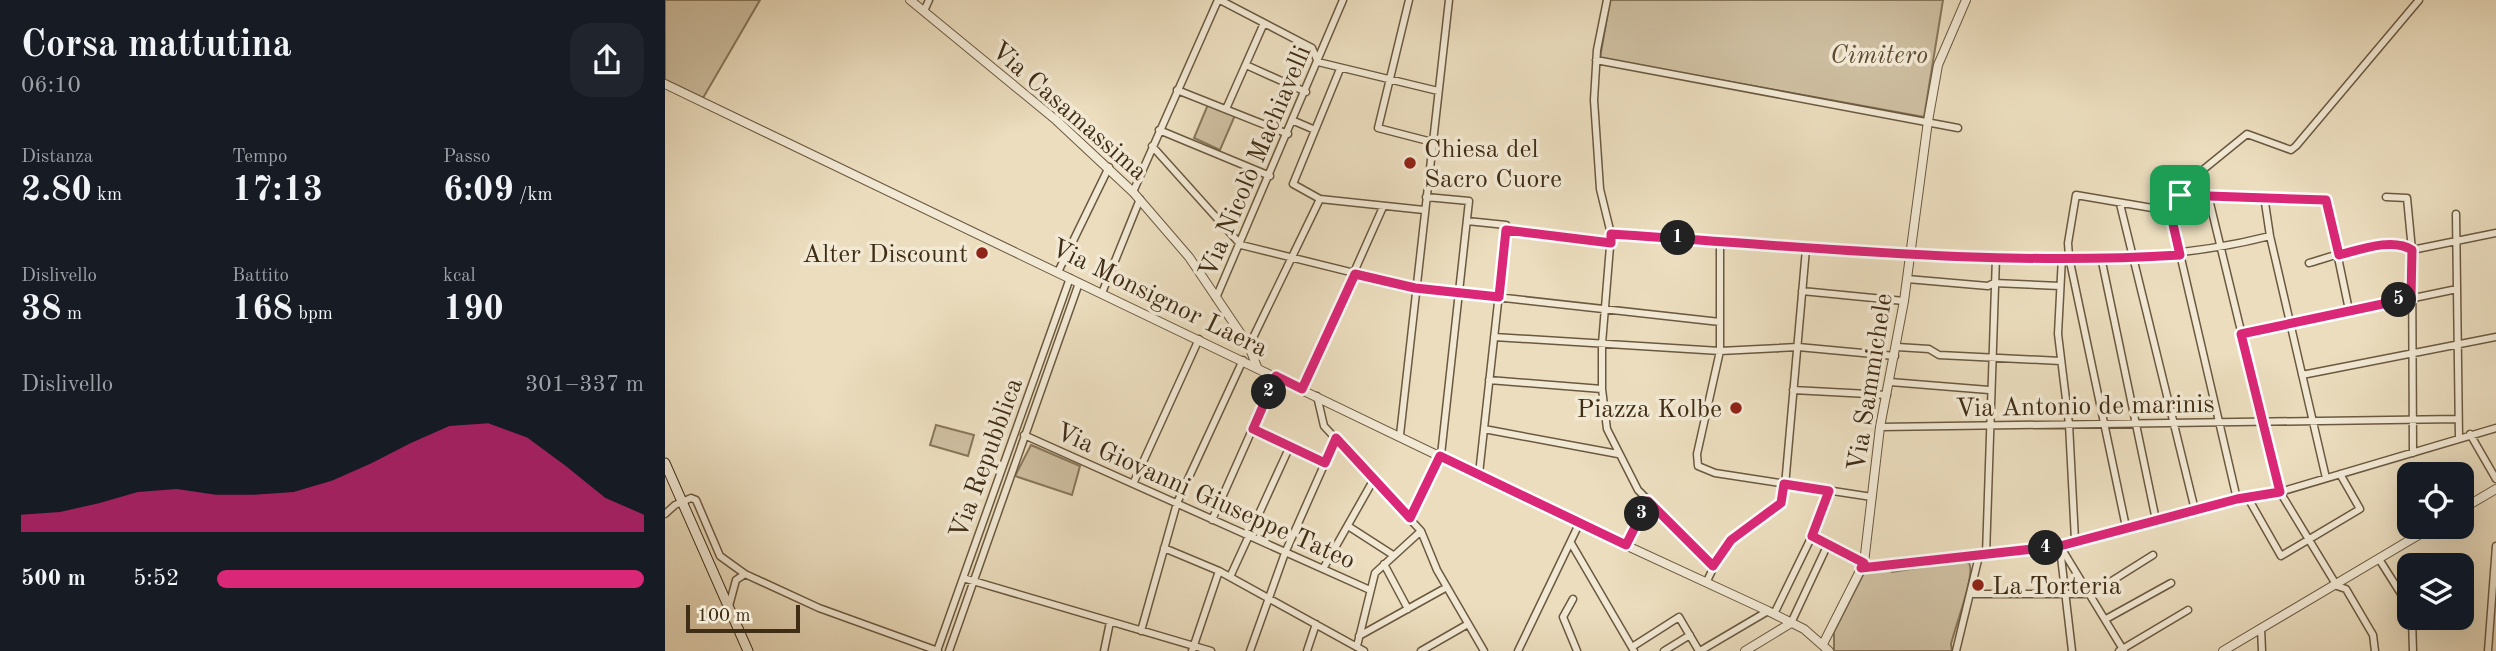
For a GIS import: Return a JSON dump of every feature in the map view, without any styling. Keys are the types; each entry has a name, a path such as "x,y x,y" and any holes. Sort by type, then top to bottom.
{"main road":[{"path":"665,463 748,651"}],"street":[{"name":"Via Casamassima","path":"910,0 1109,167 1133,191 1165,226 1216,298 1249,346 1257,367"},
{"path":"924,11 929,0"},
{"path":"1133,191 1219,0 1312,48 1318,62 1437,91"},
{"name":"Via Nicolò Machiavelli","path":"1216,298 1294,121 1343,0"},
{"path":"1409,0 1378,128 1432,142"},
{"path":"1400,435 1449,0"},
{"path":"1607,0 1597,60 1594,100 1598,169 1611,239 1602,344 1602,389 1607,429 1638,490 1713,566"},
{"name":"Via Sammichele","path":"1863,565 1880,427 1896,351 1938,65 1966,0"},
{"path":"2237,499 2170,211 2188,182 2247,134 2291,150 2358,76 2373,52 2419,0"},
{"path":"1226,109 1264,23"},
{"path":"1597,60 1958,128"},
{"path":"1246,65 1306,92"},
{"path":"1340,69 1293,184 1320,199 1424,210"},
{"name":"Via Monsignor Laera","path":"665,84 1400,435 1579,524 1771,612 1826,648"},
{"path":"1177,89 1288,134"},
{"path":"1294,121 1315,130"},
{"path":"1159,131 1270,176"},
{"path":"1152,146 1241,245 1415,288 1720,321"},
{"path":"1058,272 1109,167"},
{"path":"2075,540 2069,424 2058,334 2060,286 2076,195 2170,211"},
{"path":"2180,195 2326,200 2350,310"},
{"path":"2209,195 2280,492 2337,586 2346,589 2373,635 2375,651"},
{"path":"2264,196 2270,236 2326,478"},
{"path":"1410,518 1440,456 1469,201 1426,197"},
{"path":"2385,197 2407,198 2412,250 2413,453"},
{"path":"1102,293 1140,199"},
{"path":"1249,346 1320,199"},
{"path":"2120,204 2195,510"},
{"path":"1302,389 1383,207"},
{"path":"2456,214 2459,438"},
{"path":"1467,221 1506,225 1479,474"},
{"path":"1506,230 1611,239 1720,241 1910,256 1996,257 2135,258 2180,255 2270,236"},
{"path":"2309,263 2371,247 2405,245 2412,250 2496,233"},
{"path":"1720,241 1720,351 1697,454 1699,466 1715,473 1871,497"},
{"path":"1707,581 1713,566 1731,540 1781,503 1806,249"},
{"path":"1956,651 1982,556 1996,257"},
{"path":"2065,257 2126,527"},
{"path":"2101,257 2156,520"},
{"name":"Via Repubblica","path":"937,651 1070,278"},
{"path":"1907,279 1988,286 1994,283 2060,286"},
{"name":"Via Repubblica","path":"949,651 1079,283"},
{"path":"2241,334 2457,289"},
{"path":"1803,292 1904,301"},
{"path":"1494,337 1720,351 1798,347 1896,351 1929,349 1939,355 2061,361"},
{"path":"2302,375 2496,337"},
{"path":"1133,484 1199,340"},
{"path":"1141,631 1177,503 1243,360"},
{"path":"1212,520 1276,376"},
{"path":"1489,380 1602,389"},
{"path":"1890,382 1989,390"},
{"path":"1793,390 1887,395"},
{"path":"1317,396 1324,426 1421,531 1447,587 1484,651"},
{"name":"Via Antonio de marinis","path":"1880,427 2458,419"},
{"path":"1812,536 1863,565 1982,556 2060,546 2237,499 2280,492 2496,428"},
{"path":"1253,429 1325,463"},
{"path":"1484,429 1618,454"},
{"name":"Via Giovanni Giuseppe Tateo","path":"1016,431 1370,590"},
{"path":"2470,434 2496,479"},
{"path":"1251,651 1267,597 1336,438"},
{"path":"1230,577 1290,446"},
{"path":"2248,498 2281,556 2360,509 2340,474"},
{"path":"1323,569 1374,479"},
{"path":"2474,502 2496,489"},
{"path":"1571,543 1633,649 1679,617 1700,651 1771,612 1812,536 1829,491"},
{"path":"665,514 691,498 696,500 720,556 745,574 819,608 937,651"},
{"path":"1626,545 1648,501"},
{"path":"1518,651 1579,524"},
{"path":"1348,526 1393,555"},
{"path":"1357,646 1375,573 1421,531"},
{"path":"2223,651 2413,539"},
{"path":"1745,651 1791,623 1828,544"},
{"path":"2060,546 2072,651"},
{"path":"2060,546 2106,619 2122,650 2188,610"},
{"path":"2488,651 2496,546"},
{"path":"1164,548 1219,571 1364,651"},
{"path":"1971,594 2091,594 2153,555"},
{"path":"2379,559 2397,587"},
{"path":"1384,564 1408,609"},
{"path":"1826,648 1863,565"},
{"path":"1193,648 1219,571"},
{"path":"729,608 736,580 745,574"},
{"path":"963,578 1193,648 1211,651"},
{"path":"2106,619 2171,583"},
{"path":"1359,636 1447,587"},
{"path":"1573,599 1563,617 1577,651"},
{"path":"1104,651 1110,622"},
{"path":"1307,651 1316,624"},
{"path":"1422,651 1468,624"},
{"path":"2262,628 2262,651"},
{"path":"2412,630 2413,651"},
{"path":"1664,651 1690,635"}],"green space":[{"path":"665,0 760,0 703,98 665,80"},
{"name":"Cimitero","path":"1610,0 1943,0 1924,117 1600,58"},
{"path":"1209,102 1236,113 1220,150 1194,138"},
{"path":"936,425 974,435 968,456 930,445"},
{"path":"1031,445 1080,466 1072,495 1015,476"},
{"path":"1960,561 1969,563 1970,577 1951,644 1952,651 1834,651 1834,632 1864,573 1887,569 1892,572"}],"place":[{"name":"Chiesa del Sacro Cuore","path":"1410,163"},
{"name":"Alter Discount","path":"982,253"},
{"name":"Piazza Kolbe","path":"1736,408"},
{"name":"La Torteria","path":"1978,585"}],"route":[{"path":"2180,195 2326,200 2339,255 2371,247 2405,245 2412,250 2411,298 2241,334 2280,492 2237,499 2060,546 1861,568 1864,563 1812,536 1829,491 1784,484 1784,498 1781,503 1731,540 1713,566 1648,501 1626,545 1440,456 1410,518 1336,438 1325,463 1253,429 1276,376 1302,389 1355,274 1415,288 1499,297 1506,230 1611,243 1611,234 1910,256 2135,258 2180,255 2170,211 2180,195"}]}
